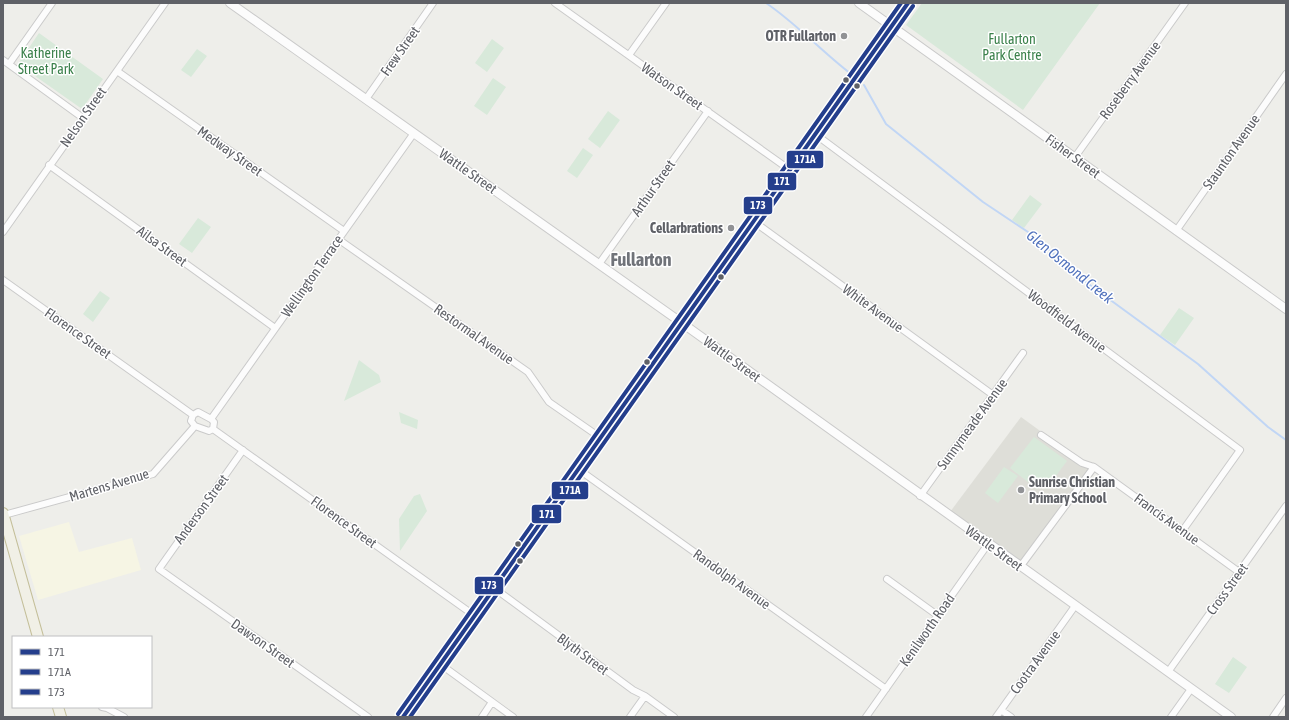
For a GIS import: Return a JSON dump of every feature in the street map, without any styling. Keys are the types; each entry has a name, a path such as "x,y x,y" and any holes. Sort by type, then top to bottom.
{"highway":[{"path":"3,514 38,636"}],"main road":[{"path":"403,717 908,3"}],"street":[{"path":"9,64 52,3"},
{"name":"Nelson Street","path":"3,232 165,3"},
{"name":"Frew Street","path":"366,99 433,3"},
{"name":"Watson Street","path":"555,3 790,170"},
{"path":"629,55 666,3"},
{"name":"Fisher Street","path":"859,3 1176,231 1285,307"},
{"name":"Roseberry Avenue","path":"1075,157 1185,3"},
{"name":"Wattle Street","path":"234,4 1231,717"},
{"path":"3,60 83,118"},
{"name":"Medway Street","path":"117,71 344,231"},
{"name":"Staunton Avenue","path":"1176,231 1286,74"},
{"name":"Arthur Street","path":"599,264 708,112"},
{"name":"Wellington Terrace","path":"211,419 414,133"},
{"name":"Woodfield Avenue","path":"815,134 1240,450 1183,530"},
{"name":"Ailsa Street","path":"49,165 275,328"},
{"name":"White Avenue","path":"753,221 993,395"},
{"name":"Restormal Avenue","path":"338,239 528,372 549,402 600,438"},
{"name":"Florence Street","path":"3,280 193,415"},
{"name":"Sunnymeade Avenue","path":"920,496 1023,353"},
{"path":"198,412 211,419 214,422 213,429 209,431 195,426 191,421 193,415 198,412"},
{"name":"Martens Avenue","path":"3,514 153,474 195,426"},
{"name":"Florence Street","path":"213,429 474,616"},
{"name":"Francis Avenue","path":"1041,435 1082,463 1094,467 1240,572"},
{"name":"Anderson Street","path":"159,569 243,450"},
{"path":"1020,567 1094,467"},
{"name":"Randolph Avenue","path":"578,469 886,689"},
{"name":"Cross Street","path":"1168,672 1286,506"},
{"name":"Kenilworth Road","path":"869,716 937,615 988,544"},
{"name":"Dawson Street","path":"159,569 368,717"},
{"path":"887,579 937,615"},
{"name":"Blyth Street","path":"494,588 633,690 645,696 674,717"},
{"name":"Cootra Avenue","path":"996,717 1075,606"},
{"path":"440,664 513,717"},
{"path":"1171,717 1191,689"},
{"path":"630,717 645,696"},
{"path":"1273,717 1286,698"},
{"path":"482,717 492,702"},
{"path":"107,708 124,717"},
{"path":"1001,710 1011,717"}],"shaded area":[{"name":"Sunrise Christian Primary School","path":"1021,417 1091,468 1020,563 950,512"},
{"path":"69,522 79,552 132,538 141,570 38,600 19,536"}],"green space":[{"name":"Fullarton Park Centre","path":"922,3 1100,3 1023,110 906,25"},
{"name":"Katherine Street Park","path":"39,33 103,79 82,109 18,64"},
{"path":"492,39 504,48 487,72 475,63"},
{"path":"197,49 207,56 191,77 181,70"},
{"path":"493,78 506,87 487,115 474,106"},
{"path":"608,111 620,120 600,148 588,139"},
{"path":"583,148 593,155 577,178 567,171"},
{"path":"1030,195 1042,204 1024,228 1012,220"},
{"path":"198,218 211,227 192,253 179,244"},
{"path":"100,291 110,298 93,322 83,314"},
{"path":"1179,308 1194,318 1175,345 1160,335"},
{"path":"359,360 379,375 381,382 344,401"},
{"path":"399,412 418,420 417,429 401,423"},
{"path":"1034,437 1067,461 1046,489 1040,485 1037,489 1010,468"},
{"path":"1004,467 1018,476 998,503 985,493"},
{"path":"420,494 427,511 400,551 399,519 414,496"},
{"path":"1233,657 1247,667 1229,693 1215,684"}],"waterway":[{"name":"Glen Osmond Creek","path":"766,3 851,74"},
{"name":"Glen Osmond Creek","path":"864,85 886,124 983,202 1031,234 1083,280 1198,364 1268,427 1286,440"}],"transit line":[{"name":"173","path":"398,714 901,3"},
{"name":"171","path":"403,717 908,3"},
{"name":"171A","path":"410,717 913,6"}],"place":[{"name":"OTR Fullarton","path":"844,36"},
{"name":"Cellarbrations","path":"731,228"},
{"name":"Sunrise Christian Primary School","path":"1021,490"}],"district":[{"name":"Fullarton","path":"641,260"}]}
